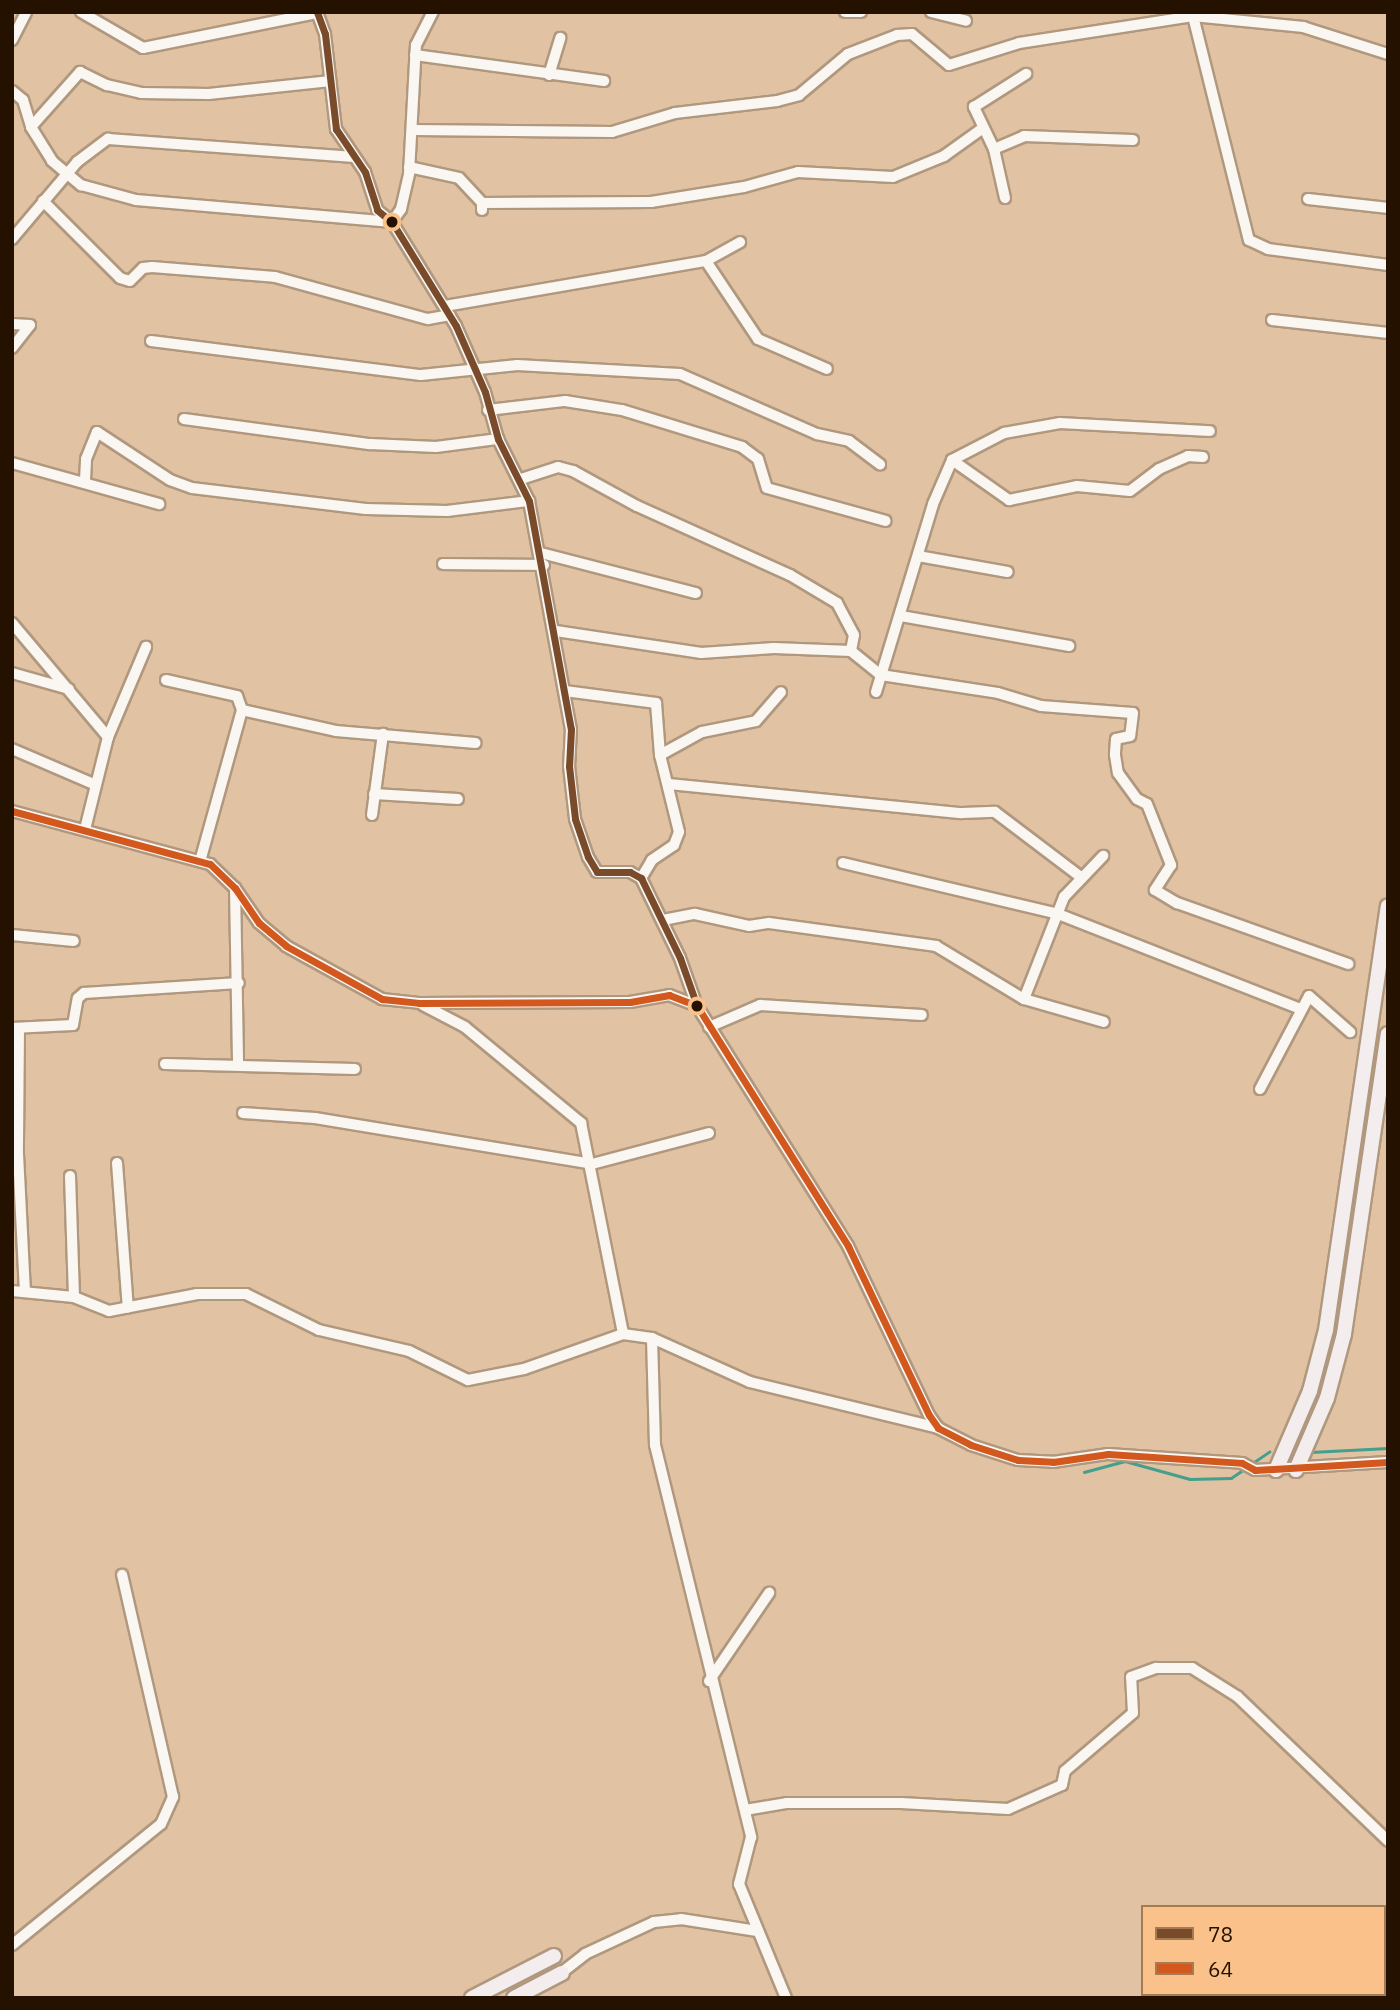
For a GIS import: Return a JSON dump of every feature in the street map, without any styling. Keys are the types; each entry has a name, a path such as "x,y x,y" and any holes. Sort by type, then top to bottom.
{"main road":[{"path":"1276,1470 1310,1391 1325,1330 1388,907"},
{"path":"1296,1471 1327,1398 1344,1334 1388,1034"},
{"path":"472,1998 554,1956"},
{"path":"514,1998 562,1973"}],"street":[{"path":"12,40 26,12"},
{"path":"81,12 144,48 317,12 330,81 335,129 365,172 377,210 392,222 404,248 447,310 475,367 498,439 521,479 529,501 544,565 565,691 575,819 588,857 597,872 630,872 641,878 663,920 697,1006 848,1246 938,1428"},
{"path":"392,222 401,209 409,167 414,130 415,55 433,12"},
{"path":"845,12 861,12"},
{"path":"931,12 966,21"},
{"path":"414,130 612,132 675,113 799,95 848,54 897,35 912,34 949,65 1018,43 1193,16 1303,27 1388,54"},
{"path":"1193,16 1249,240 1268,249 1388,265"},
{"path":"549,75 559,38"},
{"path":"415,55 549,75 604,80"},
{"path":"31,127 80,72 107,85 141,93 209,94 330,81"},
{"path":"1005,198 994,149 974,111 975,102 1026,74"},
{"path":"12,91 26,106 31,127 67,178 136,200 392,222"},
{"path":"409,167 459,178 482,206 651,202 812,171 893,177 944,156 983,128"},
{"path":"994,149 1024,136 1133,140"},
{"path":"12,239 43,201 67,178 77,162 108,139 354,158"},
{"path":"1308,200 1388,208"},
{"path":"43,201 120,278 130,281 143,268 152,267 275,277 428,319 447,310 706,261 740,242"},
{"path":"706,261 758,339 827,369"},
{"path":"1272,320 1388,333"},
{"path":"12,324 30,325 12,348"},
{"path":"151,341 421,374 517,365 680,374 817,434 849,441 880,464"},
{"path":"488,410 565,401 622,410 742,447 758,459 767,488 886,521"},
{"path":"184,419 370,444 436,447 498,439"},
{"path":"876,692 918,556 952,460 1004,433 1060,423 1210,431"},
{"path":"85,480 86,459 97,432 170,480 192,488 379,509 447,511 529,501"},
{"path":"952,460 1009,499 1077,486 1130,491 1159,469 1188,456 1203,457"},
{"path":"12,463 85,480 159,504"},
{"path":"521,479 558,467 573,471 637,506 790,575 837,603 854,635 851,651"},
{"path":"541,553 696,593"},
{"path":"918,556 1008,572"},
{"path":"443,564 544,565"},
{"path":"901,615 1069,646"},
{"path":"12,623 108,737"},
{"path":"556,631 701,653 774,648 851,651 881,675 998,693 1041,706 1133,713 1130,736 1116,739 1115,755 1123,780 1137,799 1147,804 1171,864 1155,890 1177,903 1348,964"},
{"path":"85,829 108,737 146,647"},
{"path":"12,673 69,689"},
{"path":"166,680 236,696 242,710 200,861"},
{"path":"565,691 656,703 660,755 680,832 674,845 652,860 641,878"},
{"path":"660,755 702,732 756,721 781,692"},
{"path":"242,710 336,731 475,743"},
{"path":"372,815 383,734"},
{"path":"12,749 96,785"},
{"path":"669,784 962,813 995,812 1081,877"},
{"path":"374,794 458,799"},
{"path":"12,811 200,861 235,888 259,923 286,946 382,999 419,1003 630,1002 669,995 697,1006"},
{"path":"1024,999 1058,914 1081,877 1103,856"},
{"path":"843,863 1058,914 1300,1009"},
{"path":"235,888 239,983 238,1064"},
{"path":"663,920 695,914 749,926 769,923 851,937 912,941 936,946 1024,999 1104,1022"},
{"path":"12,935 74,941"},
{"path":"25,1292 15,1028 73,1025 78,998 84,993 239,983"},
{"path":"1260,1089 1309,996 1350,1032"},
{"path":"419,1003 466,1027 581,1123 592,1164 623,1334"},
{"path":"709,1027 760,1005 922,1015"},
{"path":"165,1064 355,1069"},
{"path":"243,1113 315,1118 592,1164 709,1133"},
{"path":"117,1163 128,1308"},
{"path":"70,1176 74,1297"},
{"path":"12,1291 74,1297 109,1311 197,1294 246,1294 319,1330 409,1351 468,1380 524,1369 623,1334 652,1338 750,1382 938,1428 1018,1460 1053,1462 1108,1454 1242,1463 1255,1470 1296,1471 1388,1462"},
{"path":"652,1338 654,1445 709,1681 751,1837 739,1884 786,1998"},
{"path":"12,1945 161,1824 173,1797 122,1575"},
{"path":"709,1681 769,1593"},
{"path":"745,1810 787,1804 901,1803 1008,1809 1062,1785 1065,1771 1133,1713 1131,1677 1156,1668 1192,1668 1238,1697 1388,1841"},
{"path":"528,1998 585,1954 654,1922 681,1919 757,1931"}],"waterway":[{"path":"1311,1452 1388,1448"},
{"path":"1251,1464 1269,1452"},
{"path":"1084,1472 1125,1461 1190,1479 1231,1478 1246,1468"}],"transit line":[{"name":"78","path":"317,12 325,34 336,129 365,172 377,210 392,222 456,326 485,392 498,439 529,501 571,729 569,766 575,819 588,857 597,872 630,872 641,878 680,958 697,1006"},
{"name":"64","path":"12,811 210,864 235,888 259,923 286,946 382,999 419,1003 630,1002 669,995 697,1006 848,1246 929,1415 938,1428 971,1445 1018,1460 1053,1462 1108,1454 1242,1463 1255,1470 1388,1462"}]}
